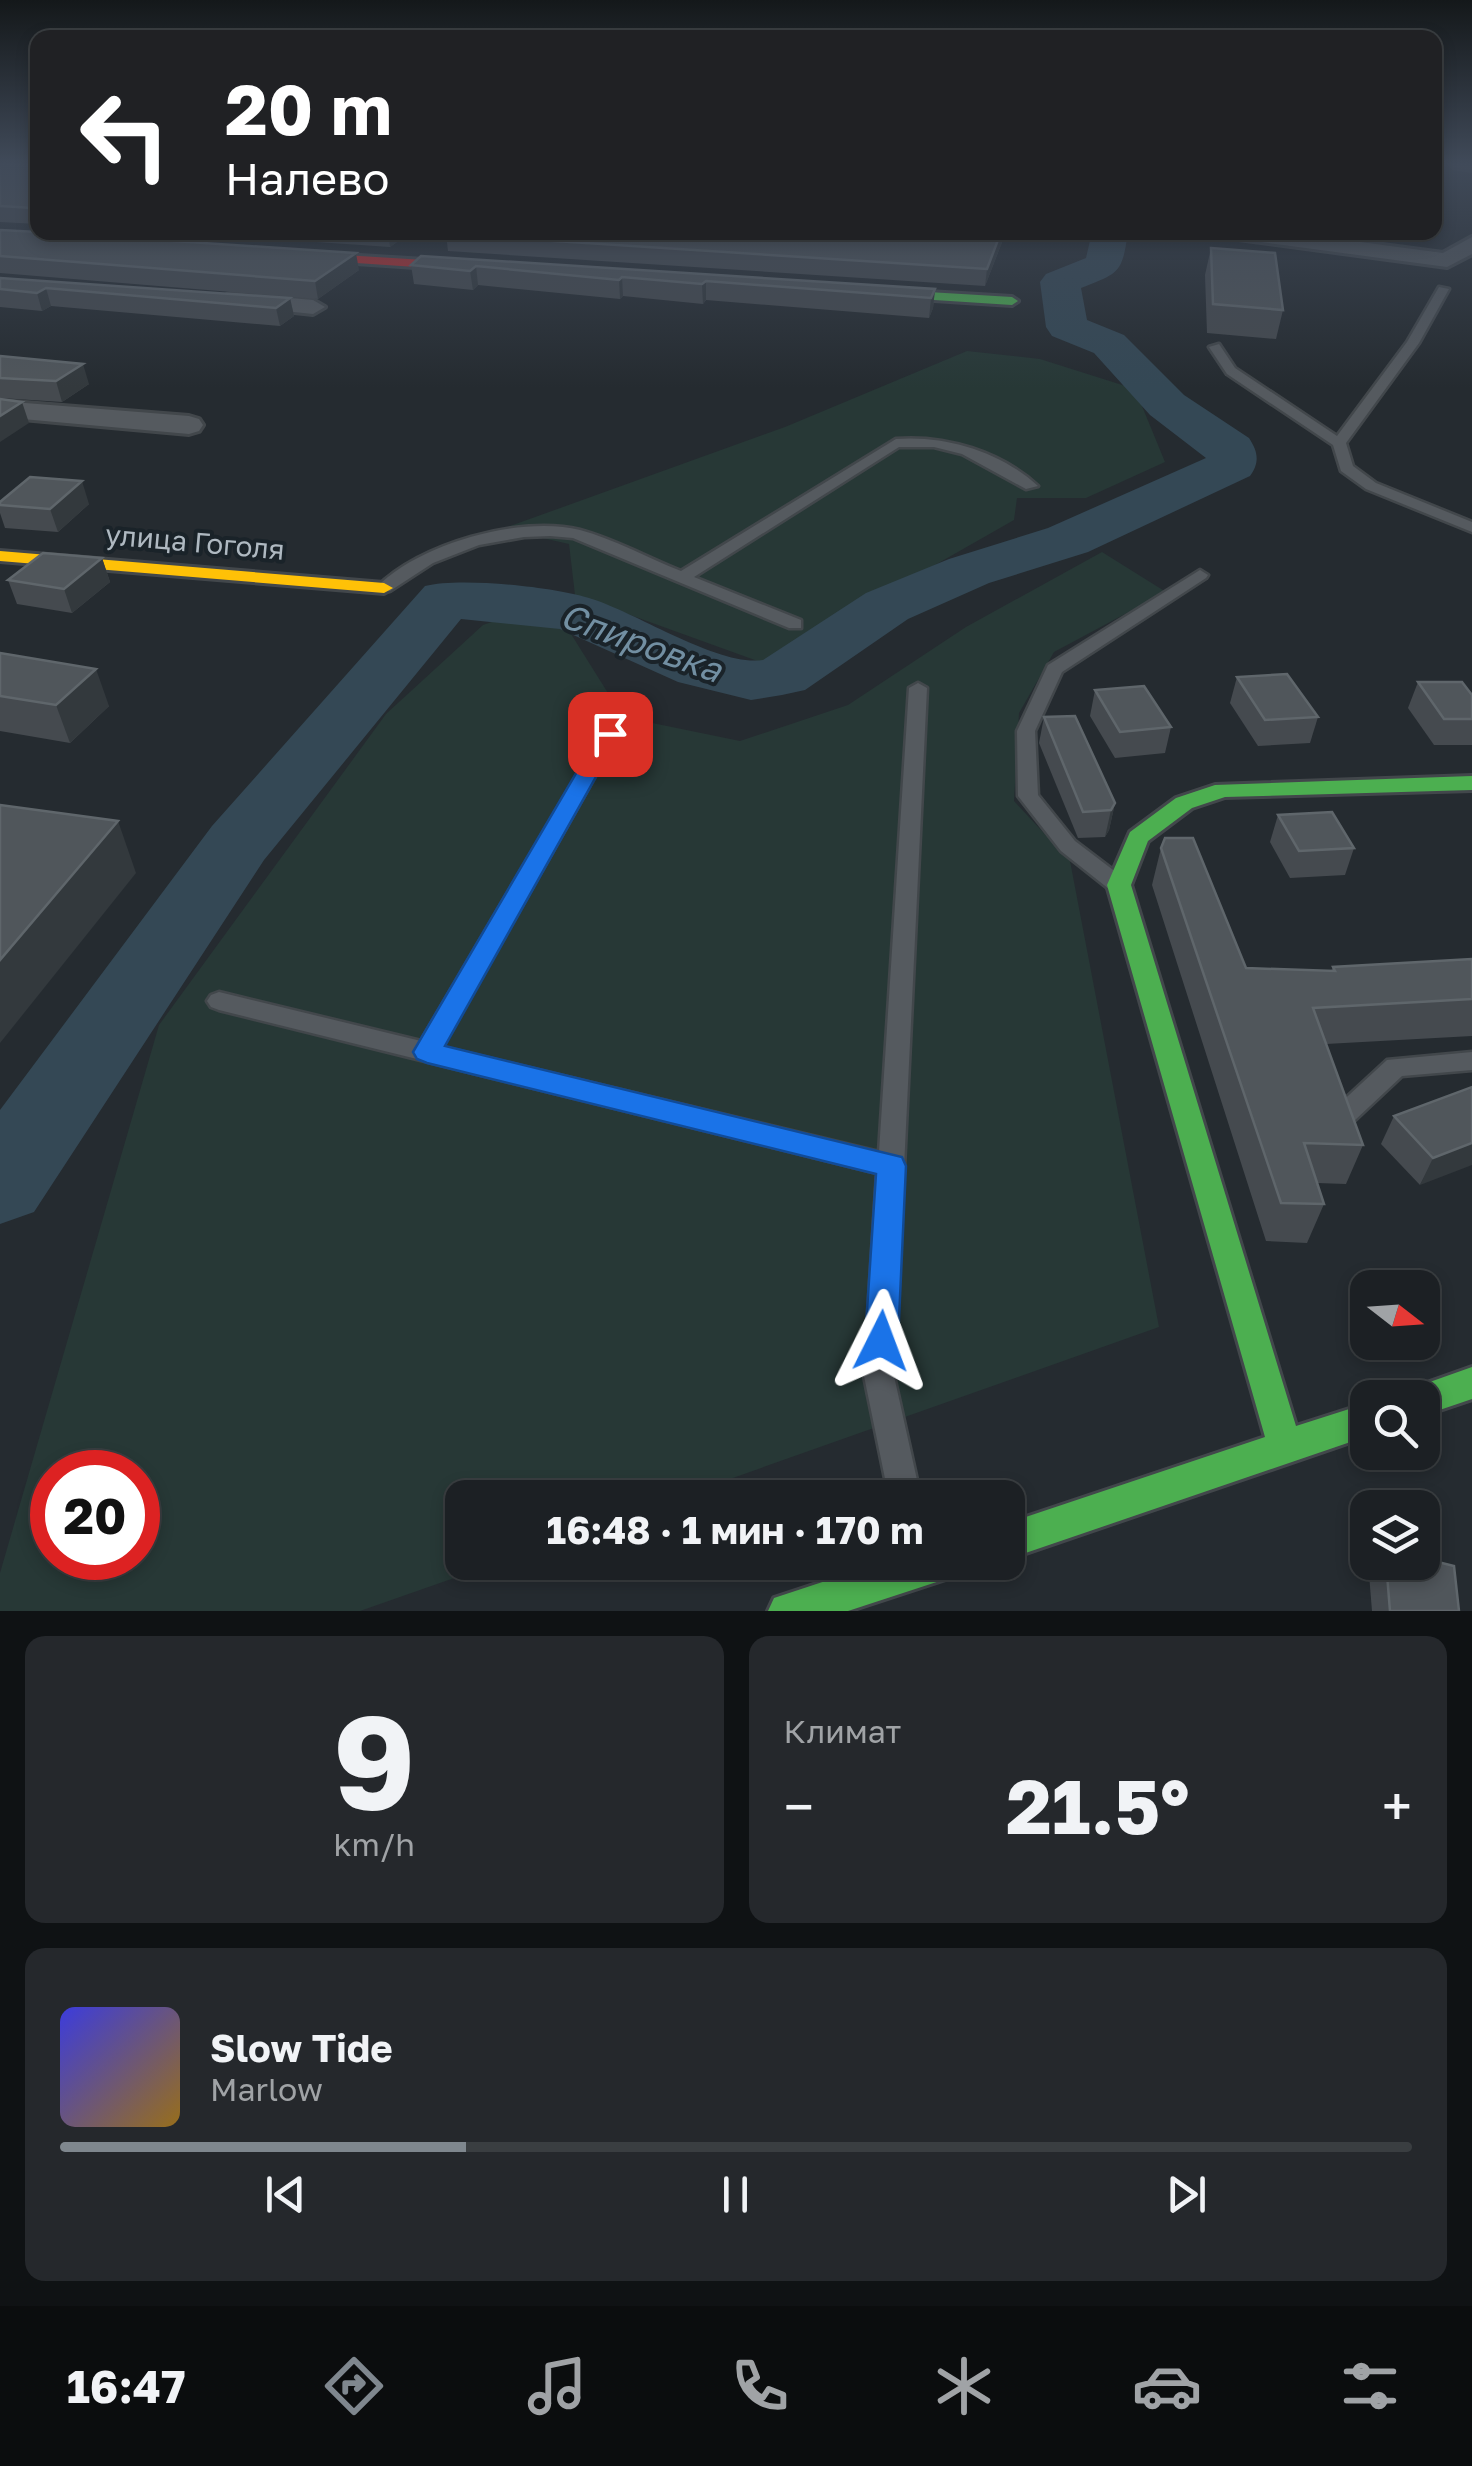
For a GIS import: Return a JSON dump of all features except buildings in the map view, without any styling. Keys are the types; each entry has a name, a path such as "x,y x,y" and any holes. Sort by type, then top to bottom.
{"street":[{"path":"1292,240 1447,260 1472,244"},
{"path":"266,253 518,270"},
{"path":"834,290 1012,302"},
{"path":"208,298 313,307"},
{"path":"0,408 189,425"},
{"name":"улица Гоголя","path":"0,556 384,588"},
{"path":"1285,1447 1118,885 1138,838 1184,803 1223,790 1472,784"},
{"path":"1440,1394 1472,1383"},
{"path":"1025,1535 1350,1425"},
{"path":"787,1611 882,1580"}],"lane":[{"path":"1339,443 1413,343 1443,288"},
{"path":"1215,347 1231,371 1339,443 1346,468 1371,486 1472,527"},
{"path":"680,579 896,443 927,439 963,447 1031,486"},
{"path":"384,588 410,568 444,551 487,537 544,530 576,534 795,624"},
{"path":"1118,885 1068,846 1028,796 1026,731 1054,670 1200,575"},
{"path":"900,1480 879,1376 918,688"},
{"path":"427,1052 610,734"},
{"path":"220,1001 891,1166"},
{"path":"1346,1114 1396,1067 1472,1061"}],"shaded area":[{"path":"967,351 1040,359 1135,389 1165,462 1086,498 1017,498 1014,520 763,663 575,595 569,544 502,529 785,427"},
{"path":"1102,552 1166,592 1054,652 1019,713 1014,801 1070,861 1159,1327 727,1480 445,1480 445,1580 448,1580 360,1611 0,1611 0,1573 30,1470 30,1580 160,1580 160,1450 36,1450 159,1025 386,714 483,625 520,612 561,618 623,717 740,741 848,705 966,627"}],"waterway":[{"name":"Спировка","path":"0,1184 238,843 446,599 572,612 701,668 751,681 782,676 887,606 969,571 1068,540 1232,465 1231,449 1167,405 1109,344 1067,327 1060,282 1104,265 1109,240"}],"traffic: fast":[{"path":"861,292 1012,301"},
{"path":"1285,1447 1119,885 1138,837 1184,803 1223,790 1472,783"},
{"path":"1440,1394 1472,1383"},
{"path":"1025,1535 1350,1425"},
{"path":"787,1611 887,1580"}],"traffic: slow":[{"path":"0,556 384,588"}],"traffic: jam":[{"path":"282,254 490,268"}],"route":[{"path":"610,734 427,1052 891,1166 881,1341"}]}
